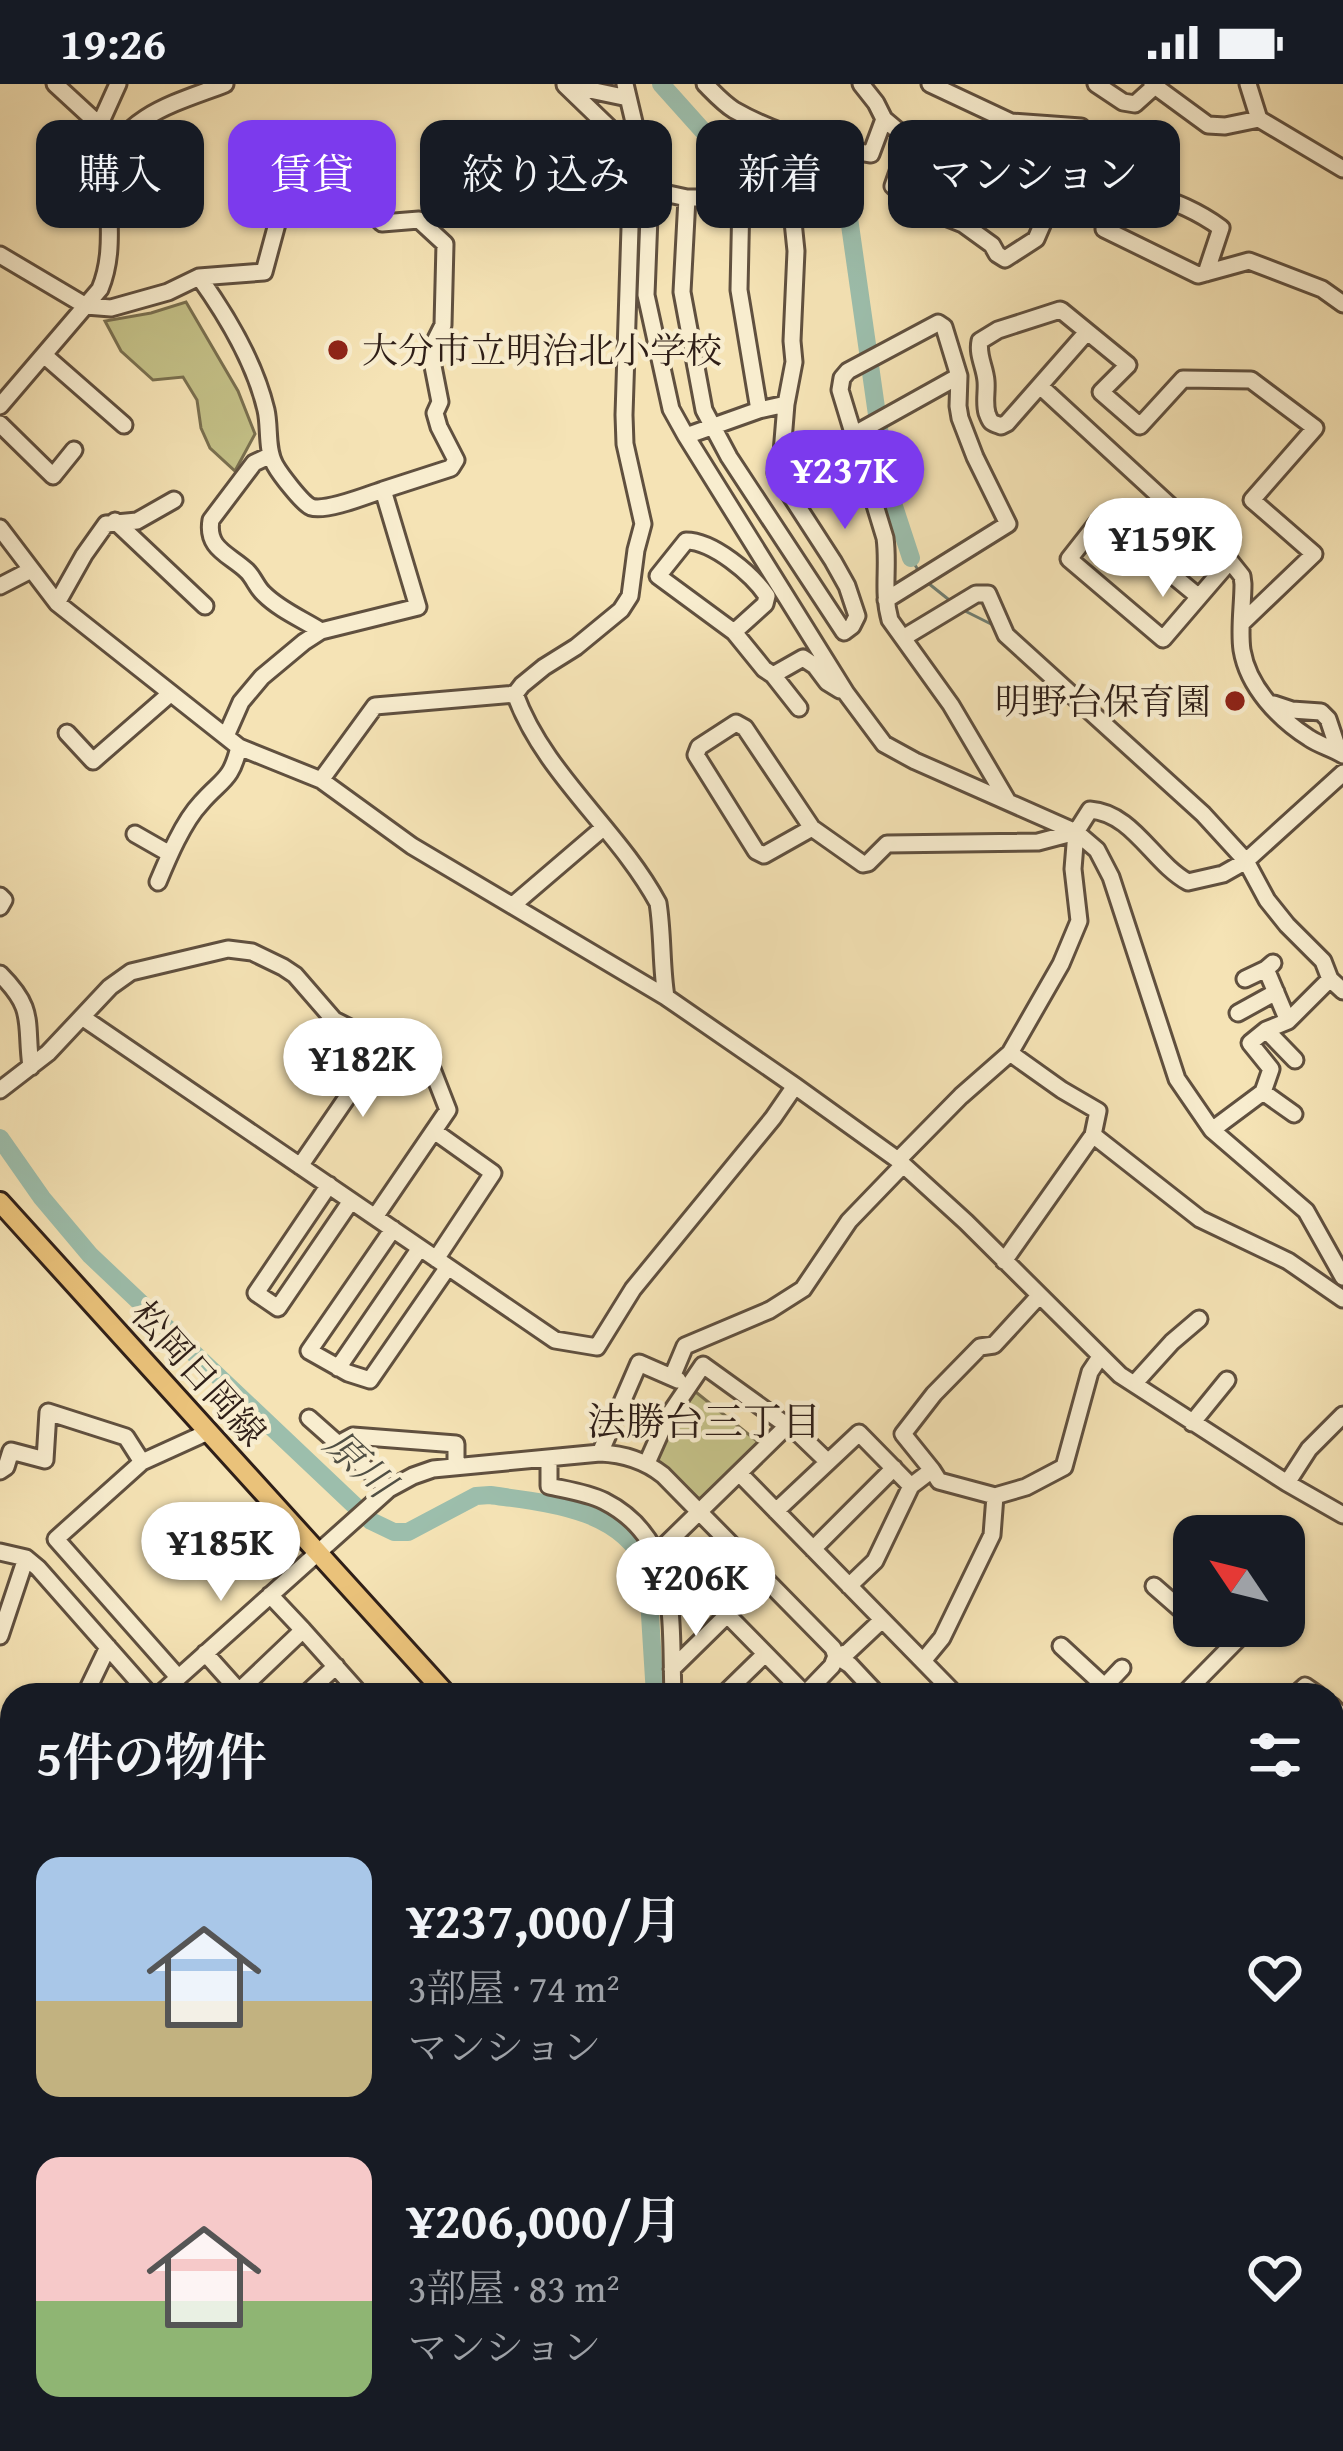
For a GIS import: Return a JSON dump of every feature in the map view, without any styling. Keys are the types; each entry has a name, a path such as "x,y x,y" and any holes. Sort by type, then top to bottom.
{"main road":[{"name":"松岡日岡線","path":"0,1202 318,1552 428,1683"}],"street":[{"path":"55,84 93,120"},
{"path":"102,120 118,84"},
{"path":"141,120 226,84"},
{"path":"705,84 730,108 800,139 871,154 884,119"},
{"path":"862,84 888,122"},
{"path":"930,84 1007,120"},
{"path":"1096,84 1123,102 1135,104 1153,85 1208,125 1259,119"},
{"path":"1248,84 1259,119 1343,169"},
{"path":"563,85 627,91"},
{"path":"321,780 375,706 515,694 622,610 630,596 643,524 625,444 632,165 623,141 563,85"},
{"path":"0,255 86,306 111,308 168,292 200,277 264,272 284,198 364,186 371,190 373,214 382,223 419,220 445,244 443,325 431,356 440,403 435,413 455,465 326,507 314,508 302,500 274,464 267,412 253,370 200,277"},
{"path":"672,195 696,198"},
{"path":"687,198 682,292 704,410 844,632 857,616 847,586 776,473 794,362 794,228"},
{"path":"1180,203 1221,228 1205,273"},
{"path":"0,406 100,289 110,249 109,228"},
{"path":"649,228 646,295 671,410 846,693 884,744 1076,832 1096,850 1112,877 1177,1079 1212,1130 1306,1210 1343,1276"},
{"path":"741,228 740,290 759,410"},
{"path":"969,228 1005,259 1036,239 1041,228"},
{"path":"1104,228 1198,275 1249,261 1322,289 1343,304"},
{"path":"1088,332 1006,423 994,424 986,405 980,341 998,330 1060,310 1088,332 1128,365 1102,392 1140,426 1183,379 1251,380 1315,428 1252,500 1314,554 1243,622"},
{"path":"886,600 1008,524 961,418 958,376 944,327 938,323 844,374 840,390 885,538 886,600 890,620 952,705 1008,802"},
{"path":"44,355 124,425"},
{"path":"853,435 958,376"},
{"path":"1040,386 1230,561 1242,576 1243,654 1251,681 1310,740 1341,753"},
{"path":"686,436 786,404"},
{"path":"0,424 53,476 74,450"},
{"path":"271,455 254,463 211,520 212,543 250,574 260,591 278,606 321,632"},
{"path":"158,882 201,802 233,770 232,742 241,702 262,677 321,632 418,607 383,490"},
{"path":"57,603 106,524 137,521 174,500"},
{"path":"1199,596 1102,518 1069,559 1163,640 1230,561"},
{"path":"115,521 205,606"},
{"path":"0,528 57,603 232,742 321,780 412,847 666,997 795,1086 900,1163 966,1222 1100,1357 1134,1384 1343,1515"},
{"path":"734,632 765,604 767,596 756,580 701,541 686,541 658,576 734,632 799,708"},
{"path":"0,586 31,570"},
{"path":"903,638 976,593 988,594 1006,635 1203,814 1246,861 1267,900 1323,961 1330,979 1343,991"},
{"path":"773,675 803,658 846,693"},
{"path":"67,733 93,761 171,693"},
{"path":"515,694 539,742 658,903 666,997"},
{"path":"1269,702 1322,712 1341,753"},
{"path":"812,827 769,854 760,854 696,752 733,724 741,724 812,827 863,865 887,844 1038,842 1076,832"},
{"path":"672,1377 685,1346 770,1310 803,1289 849,1221 900,1163 961,1096 1010,1054 1061,964 1079,921 1073,869 1076,832 1090,810 1108,814 1135,833 1188,882 1223,874 1246,861 1343,773"},
{"path":"513,905 603,828"},
{"path":"135,834 170,854"},
{"path":"0,896 4,901 0,907"},
{"path":"3,1082 31,1067 130,972 228,949 243,950 295,975 334,1020 432,1069 448,1110 376,1217"},
{"path":"1245,979 1269,966 1288,1021"},
{"path":"0,974 21,996 27,1013 31,1067"},
{"path":"1212,1130 1263,1092 1271,1070 1250,1043 1288,1021 1330,979"},
{"path":"1238,1012 1276,992"},
{"path":"82,1017 555,1340 596,1347 633,1289 795,1086"},
{"path":"1266,1030 1295,1060"},
{"path":"300,1166 383,1046"},
{"path":"1004,1261 1094,1135 1098,1111 1010,1054"},
{"path":"1263,1092 1294,1114"},
{"path":"393,1229 309,1352 370,1380 494,1173 434,1131"},
{"path":"1094,1135 1200,1220 1288,1261 1343,1299"},
{"path":"329,1185 256,1293 278,1308 351,1201"},
{"path":"338,1368 420,1248"},
{"path":"1039,1296 994,1345 980,1347 903,1434 940,1480 995,1496 1026,1487 1064,1467 1090,1372 1100,1357"},
{"path":"1134,1384 1199,1319"},
{"path":"600,1453 639,1363 690,1385"},
{"path":"647,1463 667,1418 703,1365 828,1462"},
{"path":"1192,1423 1227,1380"},
{"path":"0,1472 11,1450 45,1460 48,1412 126,1437 142,1462"},
{"path":"1287,1483 1309,1449 1343,1415"},
{"path":"309,1418 389,1489"},
{"path":"658,1552 787,1426"},
{"path":"178,1677 56,1539 142,1462 208,1432"},
{"path":"776,1511 859,1433 911,1486"},
{"path":"338,1444 352,1436 456,1444 456,1467"},
{"path":"172,1683 389,1489 413,1476 433,1469 600,1453 647,1463 700,1510 867,1683"},
{"path":"549,1458 549,1486 615,1507 628,1515 658,1552 668,1586 673,1683"},
{"path":"813,1549 894,1468"},
{"path":"849,1586 875,1561 911,1486 932,1470"},
{"path":"739,1473 944,1683"},
{"path":"923,1661 942,1638 992,1535 995,1496"},
{"path":"0,1552 26,1558 140,1683"},
{"path":"0,1636 26,1558"},
{"path":"668,1586 695,1582 793,1683"},
{"path":"1154,1586 1173,1603"},
{"path":"270,1595 351,1683"},
{"path":"672,1669 727,1615"},
{"path":"815,1683 836,1656 848,1652 882,1620"},
{"path":"258,1683 303,1630"},
{"path":"92,1683 108,1647"},
{"path":"1195,1683 1230,1647"},
{"path":"1053,1666 1064,1650 1102,1683"},
{"path":"205,1653 233,1683"},
{"path":"735,1683 765,1654"},
{"path":"318,1683 336,1666"},
{"path":"1114,1683 1123,1668"}],"shaded area":[{"path":"186,302 238,391 255,434 235,471 210,448 197,400 183,377 153,380 121,351 105,321"},
{"path":"692,1389 762,1445 706,1499 698,1498 657,1461 664,1433"}],"waterway":[{"path":"661,84 704,132 784,164 849,218 887,485 911,558"},
{"path":"911,558 918,570"},
{"path":"928,583 953,603"},
{"path":"961,609 995,626"},
{"name":"原川","path":"0,1138 90,1255 371,1521 394,1532 408,1532 476,1496 490,1495 580,1512 619,1532 647,1567 654,1683"}],"place":[{"name":"大分市立明治北小学校","path":"338,350"},
{"name":"明野台保育園","path":"1235,701"}],"district":[{"name":"法勝台三丁目","path":"704,1421"}]}
